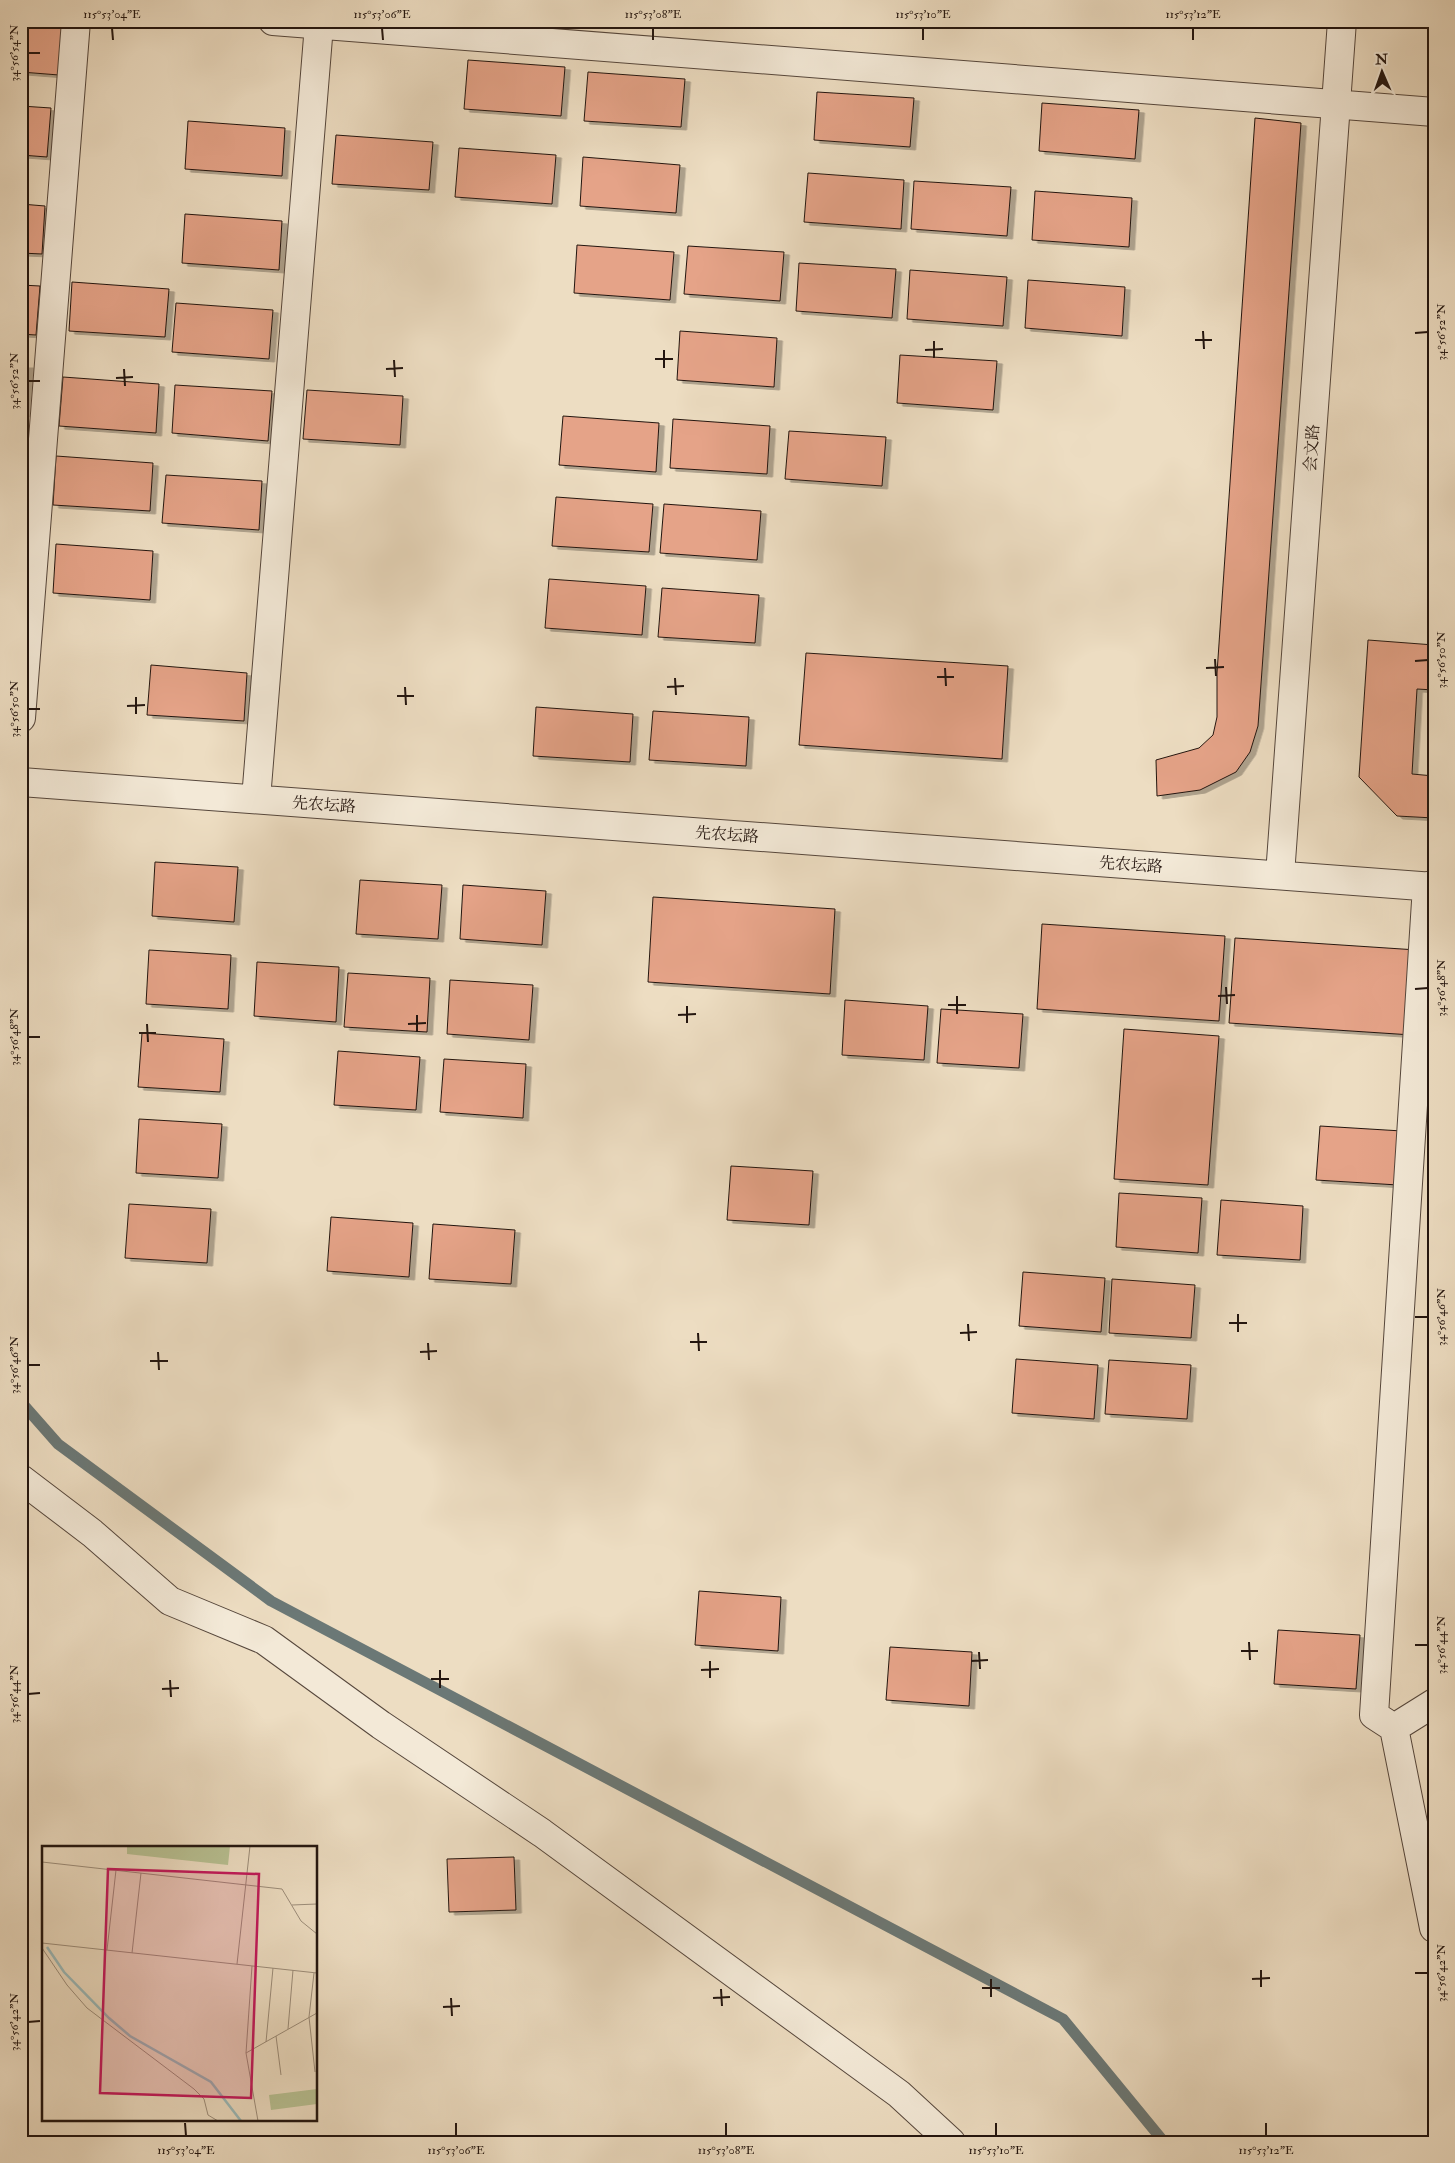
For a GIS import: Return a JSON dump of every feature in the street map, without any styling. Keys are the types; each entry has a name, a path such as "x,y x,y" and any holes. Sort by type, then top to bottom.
{"street":[{"path":"21,718 76,21"},
{"path":"273,21 1434,112"},
{"name":"会文路","path":"1280,875 1342,21"},
{"path":"256,799 319,25"},
{"name":"先农坛路","path":"21,782 1430,886"},
{"path":"1430,886 1374,1715 1394,1728 1434,1928"},
{"path":"21,1479 92,1533 170,1602 264,1640 381,1725 542,1833 898,2094 951,2142"},
{"path":"1394,1728 1434,1703"}],"building":[{"path":"21,23 62,25 59,75 21,72"},
{"path":"468,60 565,67 561,116 464,109"},
{"path":"588,72 685,79 681,127 584,121"},
{"path":"817,92 914,98 910,147 814,140"},
{"path":"1042,103 1139,110 1135,159 1039,151"},
{"path":"21,106 51,108 47,157 21,155"},
{"path":"1255,118 1301,123 1258,726 1250,752 1236,772 1200,790 1157,796 1156,760 1199,748 1213,735 1217,717 1217,673"},
{"path":"188,121 285,128 282,176 185,169"},
{"path":"336,135 433,142 429,190 332,184"},
{"path":"459,148 556,155 552,204 455,197"},
{"path":"583,157 680,165 676,213 580,206"},
{"path":"808,173 904,180 901,229 804,222"},
{"path":"914,181 1011,187 1007,236 911,229"},
{"path":"1035,191 1132,198 1129,247 1032,240"},
{"path":"21,204 45,206 42,254 21,253"},
{"path":"185,214 282,221 279,270 182,263"},
{"path":"577,245 674,252 670,300 574,293"},
{"path":"688,246 784,252 780,301 684,294"},
{"path":"799,263 896,269 892,318 796,311"},
{"path":"910,270 1007,277 1003,326 907,319"},
{"path":"1028,280 1125,287 1122,336 1025,328"},
{"path":"72,282 169,289 165,337 69,331"},
{"path":"21,285 40,286 36,335 21,334"},
{"path":"176,303 273,310 269,359 172,352"},
{"path":"680,331 777,338 774,387 677,380"},
{"path":"900,355 997,361 993,410 897,403"},
{"path":"21,365 28,365 24,414 21,414"},
{"path":"63,377 159,384 156,433 59,426"},
{"path":"175,385 272,391 268,441 172,433"},
{"path":"307,390 403,396 400,445 303,439"},
{"path":"563,416 659,423 656,472 559,465"},
{"path":"673,419 770,426 767,474 670,468"},
{"path":"789,431 886,437 882,486 785,479"},
{"path":"56,456 153,463 150,511 53,505"},
{"path":"166,475 262,481 259,530 162,523"},
{"path":"556,497 653,504 649,552 552,546"},
{"path":"664,504 761,511 757,560 660,553"},
{"path":"56,544 153,551 150,600 53,593"},
{"path":"549,579 646,586 642,635 545,628"},
{"path":"662,588 759,595 755,643 658,637"},
{"path":"1368,640 1434,645 1434,690 1417,689 1412,774 1434,776 1434,818 1397,816 1359,777"},
{"path":"806,653 1008,666 1002,759 799,745"},
{"path":"151,665 247,673 244,721 147,715"},
{"path":"536,707 633,714 630,762 533,756"},
{"path":"653,711 749,717 746,766 649,760"},
{"path":"155,862 238,867 234,922 152,916"},
{"path":"360,880 442,885 438,939 356,934"},
{"path":"463,885 546,891 542,945 460,939"},
{"path":"653,897 835,909 830,994 648,982"},
{"path":"1042,924 1225,936 1219,1021 1037,1009"},
{"path":"1235,938 1417,950 1412,1035 1229,1023"},
{"path":"149,950 231,955 228,1009 146,1004"},
{"path":"257,962 339,967 336,1022 254,1016"},
{"path":"348,973 430,978 427,1032 344,1027"},
{"path":"450,980 533,985 529,1040 447,1034"},
{"path":"845,1000 928,1006 924,1060 842,1055"},
{"path":"941,1009 1023,1014 1019,1068 937,1063"},
{"path":"1124,1029 1219,1036 1208,1185 1114,1179"},
{"path":"142,1033 224,1039 220,1092 138,1087"},
{"path":"338,1051 420,1057 416,1110 334,1105"},
{"path":"444,1059 526,1064 523,1118 440,1112"},
{"path":"139,1119 222,1124 218,1178 136,1173"},
{"path":"1320,1126 1402,1131 1398,1185 1316,1180"},
{"path":"731,1166 813,1171 809,1225 727,1220"},
{"path":"1119,1193 1202,1198 1198,1253 1116,1247"},
{"path":"1221,1200 1303,1206 1300,1260 1217,1255"},
{"path":"129,1204 211,1209 207,1263 125,1258"},
{"path":"331,1217 413,1223 409,1277 327,1271"},
{"path":"433,1224 515,1230 511,1284 429,1279"},
{"path":"1023,1272 1105,1278 1101,1332 1019,1326"},
{"path":"1112,1279 1195,1285 1191,1338 1109,1333"},
{"path":"1016,1359 1098,1365 1094,1419 1012,1413"},
{"path":"1109,1360 1191,1365 1187,1419 1105,1414"},
{"path":"699,1591 781,1597 778,1651 695,1645"},
{"path":"1278,1630 1360,1635 1356,1689 1274,1684"},
{"path":"890,1647 972,1652 969,1706 886,1700"},
{"path":"514,1857 516,1910 449,1912 447,1859"}],"waterway":[{"path":"21,1402 58,1444 271,1601 1063,2019 1164,2142"}]}
